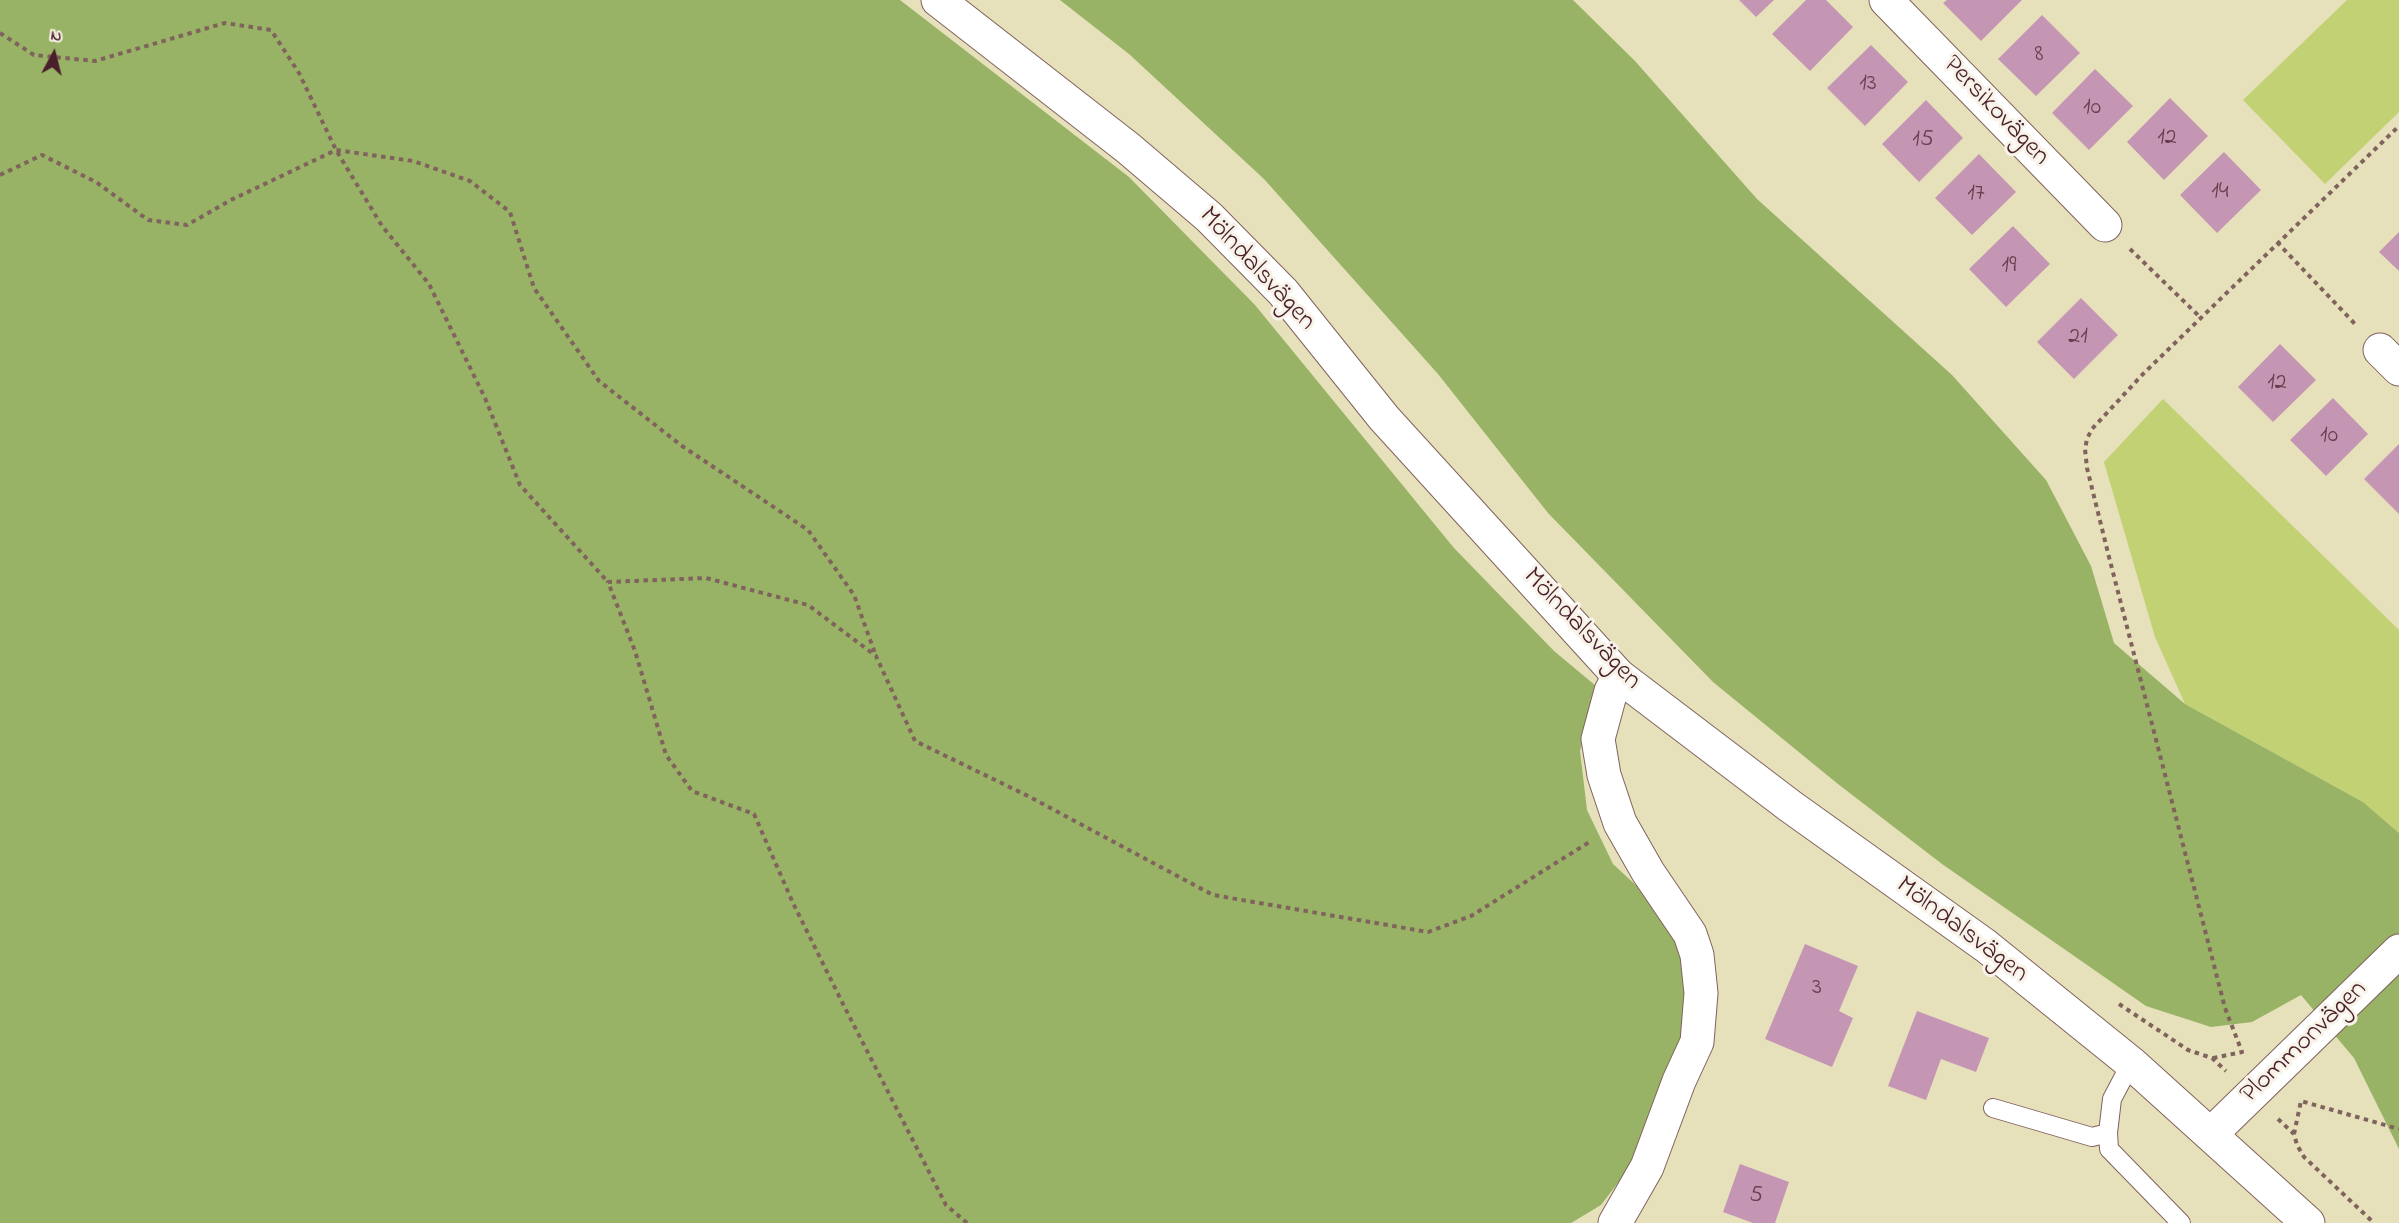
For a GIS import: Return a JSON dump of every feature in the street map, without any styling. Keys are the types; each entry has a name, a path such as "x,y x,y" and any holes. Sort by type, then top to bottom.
{"street":[{"name":"Mölndalsvägen","path":"938,0 1128,148 1209,217 1283,292 1384,418 1619,676 1790,806 1986,946 2131,1063 2308,1223"},
{"name":"Persikovägen","path":"1886,0 2105,225"},
{"path":"1615,1223 1647,1167 1679,1082 1697,1042 1701,993 1697,955 1690,934 1648,872 1620,823 1604,775 1598,739 1611,691 1619,676"},
{"name":"Plommonvägen","path":"2211,1134 2399,951"}],"lane":[{"path":"2131,1063 2112,1099 2108,1134 2109,1149 2181,1223"},
{"path":"1993,1108 2092,1137 2108,1134"}],"path":[{"path":"0,33 34,55 95,61 225,23 271,30 299,73 336,150 382,226 429,284 485,398 520,485 608,582 634,651 666,756 692,791 754,814 843,1004 946,1205 967,1223"},
{"path":"2212,1059 2242,1052 2225,1008 2143,692 2090,478 2085,449 2092,429 2200,317 2399,126"},
{"path":"0,175 42,155 96,182 148,220 187,225 231,200 336,150 413,161 470,181 510,212 534,288 599,381 682,446 808,530 854,595 876,656 915,741 1028,796 1213,895 1428,932 1471,916 1620,823"},
{"path":"2105,225 2200,317"},
{"path":"2277,242 2389,359"},
{"path":"608,582 706,578 808,605 876,656"},
{"path":"2116,1002 2188,1050 2212,1059 2294,1134"},
{"path":"2374,1223 2304,1157 2294,1134 2301,1101 2399,1129"}],"green space":[{"path":"0,0 900,0 1129,177 1255,305 1454,548 1554,651 1596,686 1580,751 1587,810 1613,864 1669,916 1689,956 1679,1082 1652,1138 1601,1205 1571,1223 0,1223"},
{"path":"1060,0 1573,0 1635,61 1757,199 1952,375 2046,480 2091,566 2114,643 2185,704 2363,802 2399,833 2399,1149 2354,1058 2301,995 2252,1022 2211,1027 2146,1006 1942,864 1838,784 1713,682 1548,513 1438,374 1264,179 1129,54"},
{"path":"2347,0 2399,0 2399,112 2325,184 2243,100"},
{"path":"2163,399 2399,630 2399,833 2363,802 2185,704 2155,637 2104,462"}],"building":[{"path":"1739,0 1774,0 1756,17"},
{"path":"1806,0 1826,0 1853,27 1810,71 1772,34"},
{"path":"1947,0 2022,0 1981,41 1943,3"},
{"path":"2042,15 2080,53 2036,96 1998,59"},
{"path":"1871,45 1908,82 1865,126 1827,88"},
{"path":"2095,69 2133,106 2089,150 2052,113"},
{"path":"2170,98 2208,136 2164,180 2127,142"},
{"path":"1926,100 1963,138 1919,182 1882,144"},
{"path":"2224,152 2261,190 2217,233 2180,195"},
{"path":"1979,154 2016,192 1972,235 1935,198"},
{"path":"2013,226 2050,264 2006,307 1969,269"},
{"path":"2399,232 2399,271 2379,252"},
{"path":"2081,298 2118,335 2074,379 2037,342"},
{"path":"2280,344 2316,380 2273,422 2238,387"},
{"path":"2333,398 2368,434 2326,476 2290,440"},
{"path":"2399,444 2399,514 2364,479"},
{"path":"1805,944 1858,966 1839,1011 1853,1018 1832,1067 1765,1039"},
{"path":"1917,1011 1989,1038 1976,1072 1941,1059 1926,1100 1888,1086"},
{"path":"1740,1164 1789,1182 1775,1223 1753,1223 1723,1212"}]}
